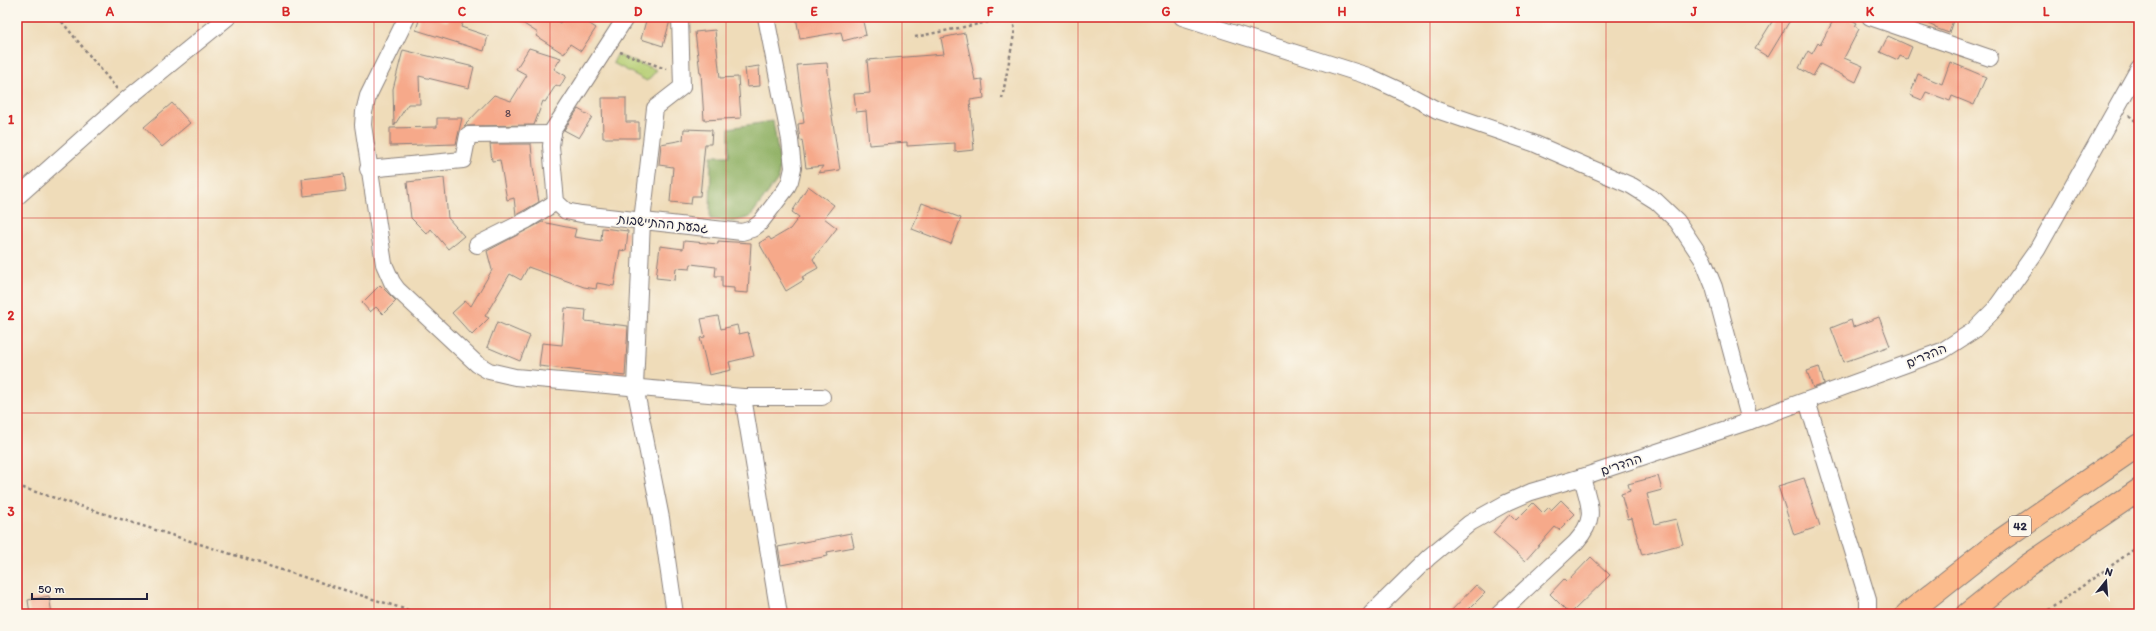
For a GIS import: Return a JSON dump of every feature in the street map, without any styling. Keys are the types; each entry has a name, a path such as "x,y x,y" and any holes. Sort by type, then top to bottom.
{"highway":[{"name":"42","path":"1907,614 1998,542 2139,445"},
{"path":"1967,614 2027,566 2139,490"}],"street":[{"path":"17,197 127,99 228,17"},
{"path":"407,17 368,96 363,125 368,170 384,264 392,282 477,364 500,375 743,396 822,398"},
{"path":"477,245 527,220 556,202 551,146 553,134 559,119 626,17"},
{"path":"675,614 662,518 635,386 642,221 655,108 682,87 680,17"},
{"name":"גבעת ההתיישבות","path":"556,202 566,211 581,214 742,232 752,229 760,223 786,189 790,181 793,157 766,17"},
{"path":"1182,17 1368,76 1438,110 1534,143 1632,186 1656,201 1677,221 1703,260 1714,287 1750,420"},
{"path":"1870,17 1990,58"},
{"name":"ההדרים","path":"1371,614 1429,557 1470,523 1489,511 1530,492 1582,477 1807,401 1942,351 1973,331 1996,309 2038,250 2139,68"},
{"path":"368,170 463,160 468,135 553,134"},
{"path":"743,396 779,614"},
{"path":"1807,401 1868,600 1868,614"},
{"path":"1500,614 1576,542 1587,529 1590,520 1590,509 1582,477"}],"path":[{"path":"58,17 103,74 127,99"},
{"path":"915,37 993,21 1000,17"},
{"path":"1002,99 1015,29 1011,17"},
{"path":"607,47 682,74"},
{"path":"17,486 420,614"},
{"path":"2043,614 2139,546"}],"green space":[{"path":"617,55 657,70 647,81 613,63"},
{"path":"773,121 780,164 778,179 750,217 733,222 710,219 711,156 729,156 729,128"}],"building":[{"path":"420,17 432,17 448,22 450,17 465,17 461,27 488,36 484,51 416,30"},
{"path":"513,17 550,17 560,23 564,17 579,17 596,28 581,51 570,44 564,54 536,36 538,33"},
{"path":"647,17 671,17 663,46 641,39"},
{"path":"796,17 862,17 866,35 843,41 841,32 800,39"},
{"path":"1775,17 1792,17 1768,57 1755,49"},
{"path":"1835,17 1846,17 1857,23 1855,26 1859,29 1844,58 1863,66 1856,82 1820,64 1813,76 1799,68 1808,51 1812,54 1818,43 1820,45"},
{"path":"1913,17 1954,17 1949,33"},
{"path":"715,30 720,78 738,77 741,118 704,120 701,73 695,32"},
{"path":"965,33 975,80 982,79 984,98 970,100 974,150 955,152 955,143 907,146 907,142 869,145 866,111 856,112 854,94 870,93 867,60 944,54 941,38"},
{"path":"1888,36 1912,47 1907,59 1900,56 1898,60 1880,52"},
{"path":"529,48 561,58 554,69 566,76 560,87 556,85 545,102 543,101 534,125 464,126 494,95 511,101 527,75 516,69"},
{"path":"403,50 474,67 469,88 419,76 420,104 408,104 394,126 393,89"},
{"path":"1950,62 1986,77 1974,105 1952,96 1950,101 1926,92 1922,100 1910,95 1918,74 1942,84"},
{"path":"827,63 830,89 828,89 840,170 818,173 823,166 806,168 802,140 800,141 798,124 804,123 797,65"},
{"path":"759,66 760,86 747,87 745,68"},
{"path":"602,98 626,98 626,122 639,122 639,138 603,138"},
{"path":"172,103 190,123 162,147 144,127"},
{"path":"578,109 592,117 579,138 564,130"},
{"path":"437,118 462,118 456,144 390,146 390,128 437,127"},
{"path":"684,129 712,130 711,144 705,144 700,196 692,196 691,204 670,202 673,167 659,165 661,144 683,140"},
{"path":"490,144 531,144 539,202 516,215 514,198 507,200 500,160 492,161"},
{"path":"344,174 346,191 304,196 302,179"},
{"path":"444,178 448,218 464,236 448,249 431,229 427,234 411,218 407,182"},
{"path":"808,186 834,205 824,218 837,228 813,259 818,268 802,277 804,280 786,291 759,243 769,237 771,240 790,229 799,217 792,212"},
{"path":"922,203 961,218 951,244 912,229"},
{"path":"542,222 576,229 574,237 601,241 602,228 628,231 626,251 620,250 614,286 597,283 596,289 584,287 528,267 521,280 510,274 485,316 489,318 472,335 452,313 465,301 471,306 492,270 487,251"},
{"path":"684,241 718,244 718,241 751,243 748,293 734,292 734,288 722,287 722,276 715,276 716,267 691,264 690,269 676,268 675,280 656,278 660,246 683,249"},
{"path":"380,285 396,301 383,314 376,307 370,312 362,303"},
{"path":"565,308 586,310 585,321 628,326 625,376 539,366 542,343 562,345"},
{"path":"718,316 721,329 737,325 739,334 748,332 754,356 729,362 731,370 709,375 700,338 705,337 701,319"},
{"path":"1879,317 1890,346 1844,362 1831,328 1851,320 1853,327"},
{"path":"497,322 530,336 520,361 487,347"},
{"path":"1819,367 1824,384 1813,388 1807,371"},
{"path":"1658,476 1662,490 1647,494 1655,524 1676,519 1683,544 1642,555 1632,518 1628,519 1621,494 1630,491 1628,484"},
{"path":"1804,478 1820,526 1794,535 1778,486"},
{"path":"1561,500 1575,514 1559,530 1555,527 1525,561 1493,533 1510,514 1516,520 1533,503 1543,513 1549,507 1551,510"},
{"path":"851,533 854,547 827,552 828,556 781,565 778,547"},
{"path":"1591,557 1610,575 1570,614 1550,594 1564,579 1567,582"},
{"path":"1476,585 1485,593 1464,614 1448,614"},
{"path":"49,596 52,614 30,614 28,600"}]}
